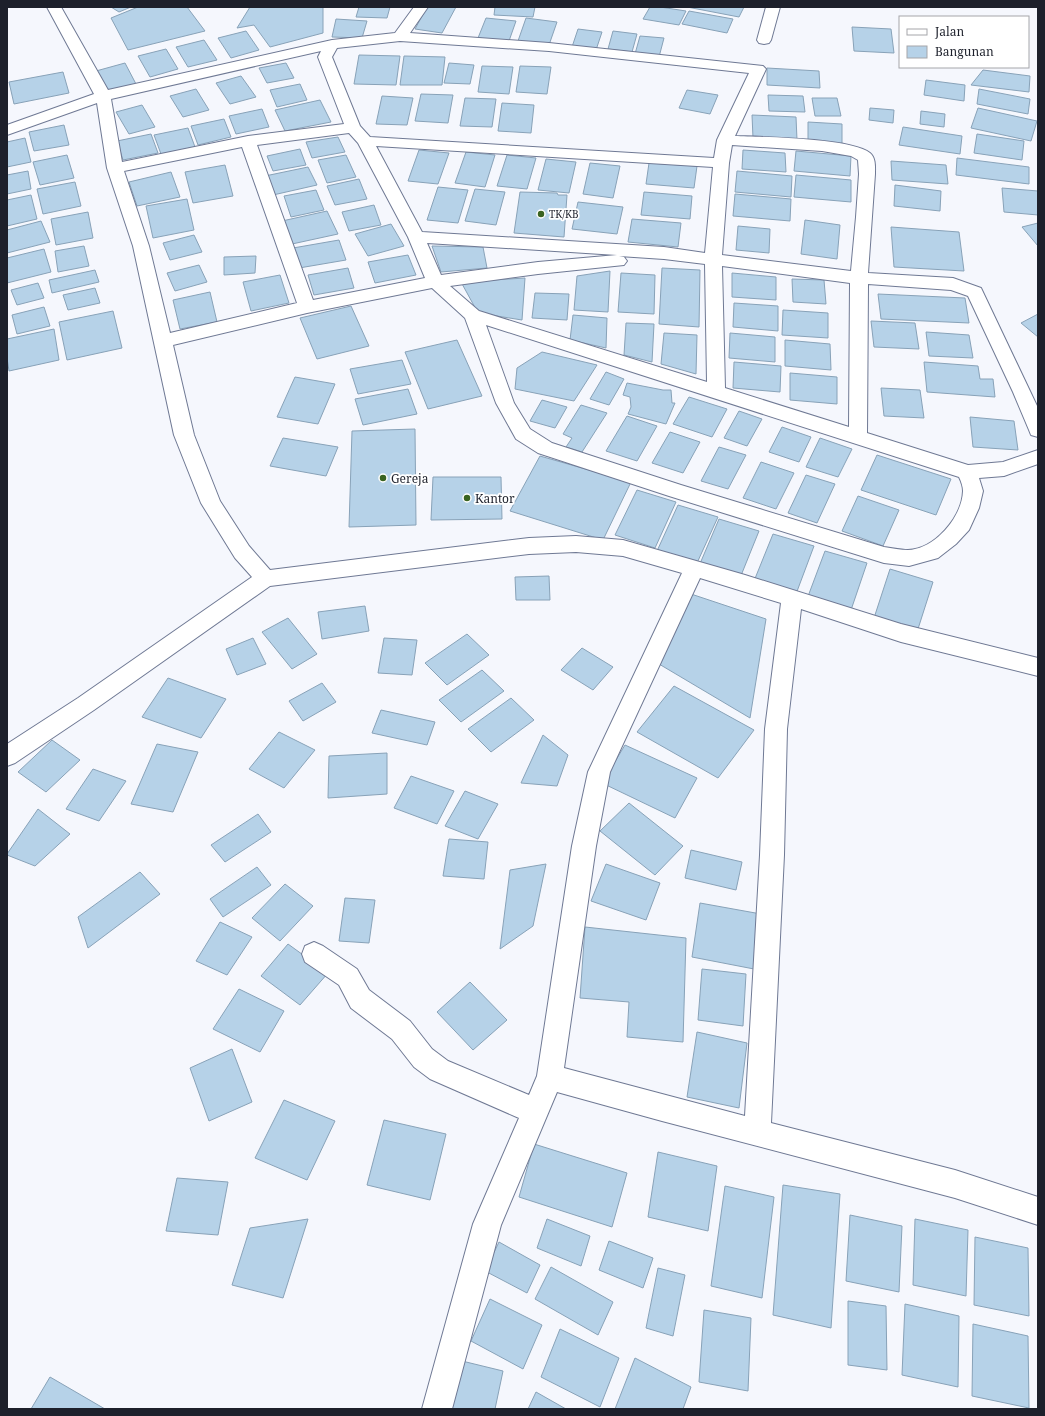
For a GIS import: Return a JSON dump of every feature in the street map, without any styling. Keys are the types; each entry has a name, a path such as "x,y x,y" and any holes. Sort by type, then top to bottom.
{"street":[{"path":"54,7 103,96 115,168 141,246 164,341 184,436 211,503 242,552 265,579"},
{"path":"400,37 421,7"},
{"path":"764,40 773,7"},
{"path":"7,130 103,96 332,44 400,37 549,47 758,70 725,140 721,163 713,260 716,392"},
{"path":"332,44 324,57 359,135 416,237 435,282 473,315 968,472 1004,469 1038,457"},
{"path":"115,168 248,141 359,135 721,163"},
{"path":"725,140 840,148 860,154 865,157 868,162 865,195 865,225 859,278 858,437"},
{"path":"248,141 307,307"},
{"path":"416,237 664,253 859,278 953,284 975,292 1022,392 1038,430"},
{"path":"164,341 307,307 435,282 538,268 637,259 664,253"},
{"path":"473,315 505,403 523,434 545,448 676,491 884,556 909,558 931,552 949,539 962,525 969,508 973,491 968,472"},
{"path":"7,756 86,704 265,579 529,546 576,544 623,548 792,598 901,633 1038,667"},
{"path":"437,1409 487,1224 534,1111 550,1077 584,846 598,772 694,570"},
{"path":"757,1133 772,855 776,729 792,598"},
{"path":"314,954 348,977 360,998 401,1030 423,1058 439,1070 534,1111"},
{"path":"550,1077 954,1184 1038,1211"}],"building":[{"path":"111,7 131,7 119,12"},
{"path":"138,7 187,7 205,31 128,50 111,18"},
{"path":"250,7 323,7 323,33 270,47 254,25 237,28"},
{"path":"359,7 390,7 387,18 356,17"},
{"path":"427,7 456,7 442,33 415,29"},
{"path":"495,7 535,7 533,17 494,15"},
{"path":"650,7 686,11 679,25 643,19"},
{"path":"687,7 744,7 739,17"},
{"path":"689,11 733,19 727,33 682,24"},
{"path":"486,18 516,21 509,41 478,38"},
{"path":"526,18 557,22 549,45 518,41"},
{"path":"336,19 367,21 362,38 332,37"},
{"path":"852,27 891,29 894,53 854,51"},
{"path":"578,29 602,32 596,50 572,47"},
{"path":"246,31 259,50 231,58 218,38"},
{"path":"613,31 637,34 632,52 608,49"},
{"path":"640,36 664,38 659,57 635,54"},
{"path":"204,40 217,60 188,67 176,47"},
{"path":"166,49 178,69 150,77 138,56"},
{"path":"359,55 400,56 396,85 354,84"},
{"path":"404,56 445,57 442,85 400,85"},
{"path":"125,63 136,84 107,91 96,71"},
{"path":"286,63 294,78 267,83 259,68"},
{"path":"449,63 474,65 470,84 444,83"},
{"path":"482,66 513,67 509,94 478,92"},
{"path":"520,66 551,67 547,94 516,92"},
{"path":"767,68 819,71 820,88 767,85"},
{"path":"983,70 1030,76 1029,92 971,85"},
{"path":"63,72 69,93 14,104 9,82"},
{"path":"241,76 256,97 230,104 216,83"},
{"path":"926,80 965,85 964,101 924,95"},
{"path":"300,84 307,100 277,107 270,90"},
{"path":"196,89 209,110 183,117 170,96"},
{"path":"979,89 1030,99 1028,114 977,104"},
{"path":"687,90 718,95 710,114 679,108"},
{"path":"421,94 453,95 448,123 415,121"},
{"path":"768,95 803,96 805,112 769,111"},
{"path":"382,96 413,98 407,125 376,124"},
{"path":"465,98 496,99 492,127 460,126"},
{"path":"812,98 837,98 841,116 815,116"},
{"path":"320,100 331,122 285,131 275,110"},
{"path":"502,103 534,105 531,133 498,131"},
{"path":"142,105 155,127 129,134 116,112"},
{"path":"870,108 894,110 893,123 869,120"},
{"path":"978,108 1037,121 1031,141 971,128"},
{"path":"262,109 269,127 236,134 229,116"},
{"path":"921,111 945,114 944,127 920,124"},
{"path":"752,115 796,117 797,140 753,138"},
{"path":"224,119 231,137 198,145 191,126"},
{"path":"808,122 842,124 842,145 808,143"},
{"path":"64,125 69,145 34,151 29,132"},
{"path":"903,127 962,136 960,154 899,145"},
{"path":"188,128 195,147 161,154 154,135"},
{"path":"151,134 158,153 123,160 117,141"},
{"path":"977,134 1024,141 1022,160 974,153"},
{"path":"338,137 345,152 312,158 306,142"},
{"path":"25,138 31,162 7,167 7,142"},
{"path":"300,149 306,165 273,171 267,156"},
{"path":"419,150 449,153 438,184 408,181"},
{"path":"743,150 785,153 786,172 742,169"},
{"path":"796,151 851,156 850,176 794,171"},
{"path":"466,152 495,155 485,187 455,183"},
{"path":"67,155 74,178 40,185 33,162"},
{"path":"346,155 356,177 327,183 318,160"},
{"path":"507,155 536,158 527,189 497,186"},
{"path":"957,158 1029,167 1029,184 956,175"},
{"path":"546,159 576,162 569,193 538,190"},
{"path":"891,161 946,165 948,184 892,180"},
{"path":"590,163 620,166 613,198 583,194"},
{"path":"649,163 697,166 694,188 646,184"},
{"path":"225,165 233,196 193,203 185,172"},
{"path":"308,167 317,185 273,195 265,176"},
{"path":"28,171 31,189 7,194 7,175"},
{"path":"737,171 792,176 791,197 735,192"},
{"path":"171,172 180,197 137,206 129,182"},
{"path":"796,175 851,180 851,202 794,197"},
{"path":"359,179 367,199 335,205 327,186"},
{"path":"75,182 81,206 43,214 37,189"},
{"path":"895,185 941,191 940,211 894,206"},
{"path":"438,187 468,190 458,223 427,220"},
{"path":"1002,188 1038,191 1038,215 1004,212"},
{"path":"475,189 505,192 496,225 465,221"},
{"path":"316,190 324,210 291,217 284,196"},
{"name":"TK/KB","path":"520,192 557,193 558,195 567,195 564,237 514,233"},
{"path":"644,192 692,196 690,219 641,215"},
{"path":"735,194 791,199 790,221 733,216"},
{"path":"31,195 37,219 7,226 7,200"},
{"path":"187,199 194,230 153,238 146,206"},
{"path":"578,202 623,207 617,234 572,229"},
{"path":"374,205 381,225 349,231 342,212"},
{"path":"327,211 338,234 292,244 282,221"},
{"path":"88,212 93,238 56,245 51,219"},
{"path":"632,219 681,223 678,247 628,242"},
{"path":"805,220 840,225 837,259 801,254"},
{"path":"41,221 50,242 7,253 7,230"},
{"path":"1038,223 1038,246 1022,227"},
{"path":"391,224 404,246 368,256 355,234"},
{"path":"738,226 770,229 769,253 736,250"},
{"path":"891,227 959,232 964,271 894,267"},
{"path":"194,235 202,252 170,260 163,243"},
{"path":"339,240 346,260 299,268 293,248"},
{"path":"84,246 89,266 58,272 55,251"},
{"path":"432,246 483,247 487,268 441,272"},
{"path":"44,249 51,272 7,283 7,258"},
{"path":"408,255 416,275 375,283 368,262"},
{"path":"256,256 255,273 224,275 224,257"},
{"path":"199,265 207,282 175,291 167,273"},
{"path":"348,268 354,288 314,295 308,275"},
{"path":"662,268 700,270 699,327 659,324"},
{"path":"95,270 99,282 52,293 49,280"},
{"path":"610,271 608,312 574,310 577,276"},
{"path":"621,273 655,275 654,314 618,312"},
{"path":"732,273 776,277 776,300 732,297"},
{"path":"280,275 289,303 251,311 243,282"},
{"path":"525,278 522,320 478,313 461,282"},
{"path":"792,279 824,280 826,304 793,302"},
{"path":"38,283 44,298 17,305 11,290"},
{"path":"95,288 100,303 68,310 63,295"},
{"path":"210,292 217,322 180,329 173,300"},
{"path":"535,293 569,294 567,320 532,318"},
{"path":"878,294 965,298 969,323 881,319"},
{"path":"734,303 778,306 778,331 733,327"},
{"path":"351,306 369,346 317,359 300,318"},
{"path":"44,307 50,326 17,334 12,315"},
{"path":"783,310 828,313 828,338 782,335"},
{"path":"113,311 122,348 67,360 59,322"},
{"path":"1038,314 1038,337 1021,323"},
{"path":"573,315 607,318 606,348 570,340"},
{"path":"871,321 915,323 919,349 874,347"},
{"path":"626,323 654,324 652,362 624,355"},
{"path":"54,329 59,360 9,371 7,339"},
{"path":"926,332 969,335 973,358 929,356"},
{"path":"664,333 697,335 696,374 661,364"},
{"path":"730,333 775,337 775,362 729,358"},
{"path":"457,340 482,396 428,409 405,352"},
{"path":"785,340 830,344 831,370 785,366"},
{"path":"542,352 597,365 574,401 515,389 517,368"},
{"path":"402,360 411,384 358,394 350,369"},
{"path":"734,362 781,366 780,392 733,388"},
{"path":"924,362 978,366 980,379 993,379 995,397 927,392"},
{"path":"606,372 624,379 609,405 590,399"},
{"path":"790,373 837,377 837,404 790,400"},
{"path":"295,377 335,384 318,424 277,417"},
{"path":"627,383 663,390 671,390 672,403 675,403 666,424 628,414 631,407 630,397 623,395"},
{"path":"881,388 920,390 924,418 884,416"},
{"path":"408,389 417,414 363,425 355,399"},
{"path":"689,397 727,409 712,437 673,424"},
{"path":"542,400 567,407 555,428 530,421"},
{"path":"581,405 607,413 582,452 566,447 572,438 563,434"},
{"path":"739,411 762,419 747,446 724,438"},
{"path":"627,416 657,426 637,461 606,451"},
{"path":"970,417 1014,421 1018,450 973,447"},
{"path":"782,427 811,437 799,462 769,452"},
{"name":"Gereja","path":"415,429 416,525 349,527 352,431"},
{"path":"670,432 700,442 683,473 652,463"},
{"path":"283,438 338,447 326,476 270,466"},
{"path":"820,438 852,449 838,477 806,467"},
{"path":"719,447 746,455 728,489 701,481"},
{"path":"877,455 951,479 936,515 861,490"},
{"path":"540,456 631,482 603,540 510,511"},
{"path":"761,462 794,473 776,509 743,498"},
{"path":"806,475 835,484 817,523 788,513"},
{"name":"Kantor","path":"433,477 501,477 502,519 431,520"},
{"path":"637,490 676,502 655,548 615,535"},
{"path":"858,496 899,510 883,546 842,531"},
{"path":"678,505 718,517 697,563 657,551"},
{"path":"719,519 759,531 740,578 699,566"},
{"path":"773,534 814,546 796,594 754,581"},
{"path":"825,551 867,563 850,613 807,599"},
{"path":"890,569 933,582 917,632 874,618"},
{"path":"549,576 550,600 516,600 515,577"},
{"path":"691,594 766,619 750,718 659,664"},
{"path":"365,606 369,631 322,639 318,612"},
{"path":"288,618 317,654 292,669 262,632"},
{"path":"467,634 489,655 447,685 425,663"},
{"path":"253,638 266,664 237,675 226,649"},
{"path":"384,638 417,640 412,675 378,673"},
{"path":"582,648 613,667 593,690 561,670"},
{"path":"482,670 504,691 461,722 439,700"},
{"path":"168,678 226,699 201,738 142,717"},
{"path":"322,683 336,702 303,721 289,701"},
{"path":"674,686 754,730 718,778 637,732"},
{"path":"511,698 534,720 491,752 468,729"},
{"path":"381,710 435,722 427,745 372,733"},
{"path":"279,732 315,750 284,788 249,769"},
{"path":"543,735 568,755 557,786 521,783"},
{"path":"52,740 80,760 46,792 18,772"},
{"path":"157,744 198,752 173,812 131,804"},
{"path":"625,745 697,778 675,818 602,783"},
{"path":"387,753 387,794 328,798 329,756"},
{"path":"93,769 126,781 99,821 66,809"},
{"path":"411,776 454,791 437,824 394,808"},
{"path":"465,791 498,804 478,839 445,826"},
{"path":"629,803 683,846 655,875 600,831"},
{"path":"38,809 70,834 35,866 7,854"},
{"path":"258,814 271,832 225,862 211,845"},
{"path":"449,839 488,842 484,879 443,876"},
{"path":"691,850 742,862 736,890 685,878"},
{"path":"546,864 533,926 500,949 510,870"},
{"path":"606,864 660,883 646,920 591,901"},
{"path":"257,867 271,885 223,917 210,899"},
{"path":"140,872 160,894 88,948 78,917"},
{"path":"285,884 313,906 280,941 252,918"},
{"path":"345,898 375,900 369,943 339,941"},
{"path":"700,903 761,914 754,969 692,957"},
{"path":"220,922 252,937 227,975 196,961"},
{"path":"585,927 686,938 683,1042 627,1037 629,1002 580,998"},
{"path":"288,944 328,973 300,1005 261,976"},
{"path":"702,969 746,974 743,1026 698,1020"},
{"path":"470,982 507,1020 473,1050 437,1012"},
{"path":"239,989 284,1011 260,1052 213,1029"},
{"path":"697,1032 747,1043 739,1108 687,1097"},
{"path":"232,1049 252,1102 209,1121 190,1068"},
{"path":"284,1100 335,1121 307,1180 255,1158"},
{"path":"384,1120 446,1134 430,1200 367,1185"},
{"path":"534,1144 627,1173 612,1227 519,1197"},
{"path":"658,1152 717,1166 708,1231 648,1217"},
{"path":"177,1178 228,1182 218,1235 166,1231"},
{"path":"783,1185 840,1194 831,1328 773,1315"},
{"path":"725,1186 774,1197 762,1298 711,1286"},
{"path":"850,1215 902,1226 899,1292 846,1281"},
{"path":"308,1219 283,1298 232,1285 250,1228"},
{"path":"547,1219 590,1236 581,1266 537,1248"},
{"path":"915,1219 968,1230 966,1296 913,1285"},
{"path":"975,1237 1028,1248 1029,1316 974,1305"},
{"path":"609,1241 653,1258 643,1288 599,1270"},
{"path":"499,1242 540,1265 527,1293 485,1271"},
{"path":"551,1267 613,1302 598,1335 535,1299"},
{"path":"658,1268 685,1275 673,1336 646,1328"},
{"path":"490,1299 542,1325 523,1369 471,1341"},
{"path":"848,1301 886,1306 887,1370 848,1365"},
{"path":"905,1304 959,1316 958,1387 902,1375"},
{"path":"704,1310 751,1318 748,1391 699,1382"},
{"path":"973,1324 1028,1336 1029,1408 972,1396"},
{"path":"560,1329 619,1358 600,1407 541,1377"},
{"path":"635,1358 691,1387 683,1409 615,1409"},
{"path":"462,1361 503,1371 495,1409 452,1409"},
{"path":"50,1377 105,1409 31,1409"},
{"path":"536,1392 566,1409 528,1409"}],"place":[{"name":"TK/KB","path":"541,214"},
{"name":"Gereja","path":"383,478"},
{"name":"Kantor","path":"467,498"}]}
